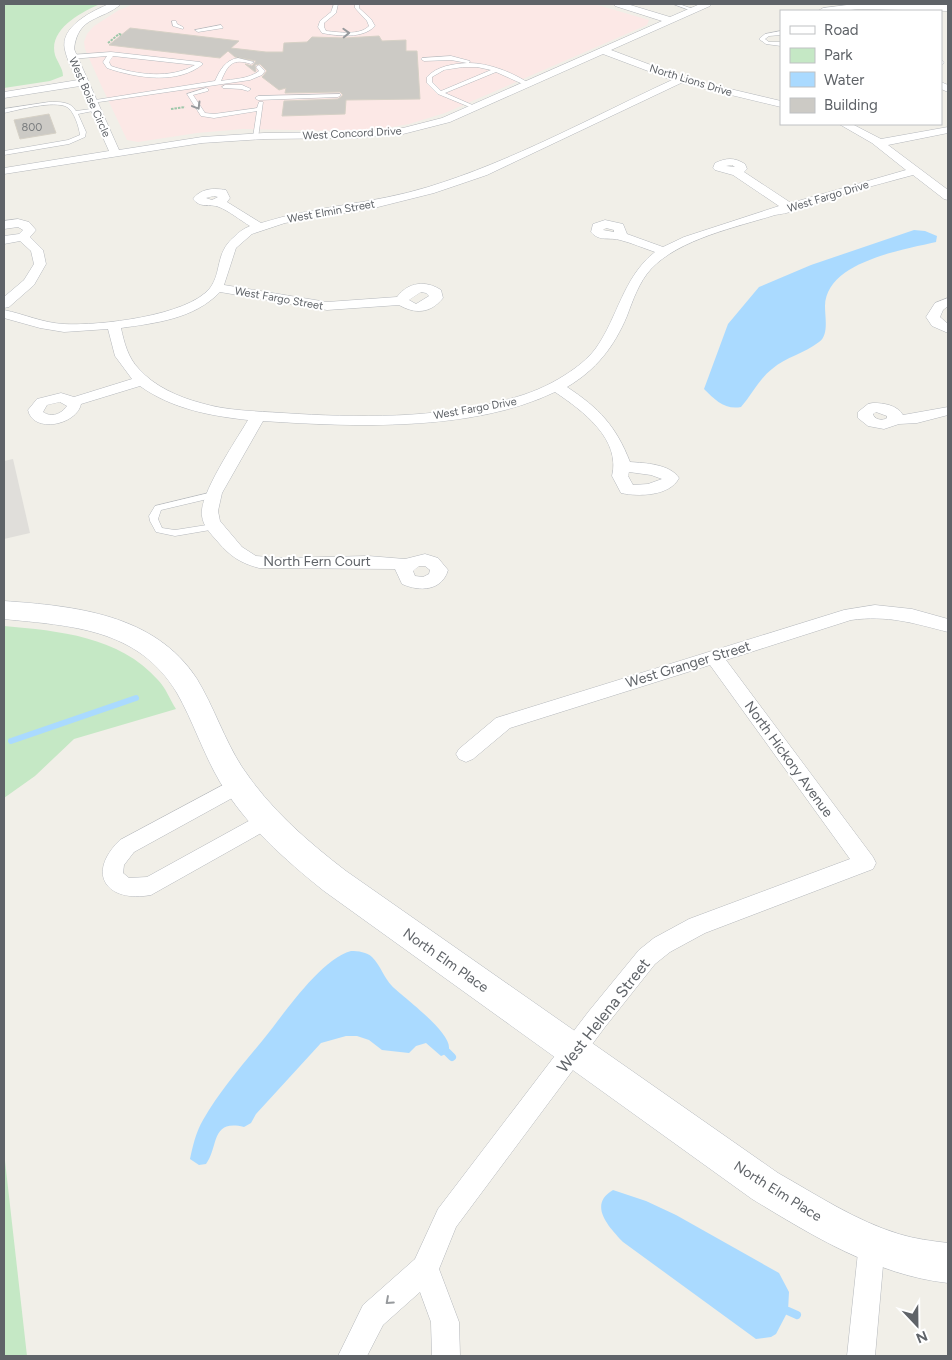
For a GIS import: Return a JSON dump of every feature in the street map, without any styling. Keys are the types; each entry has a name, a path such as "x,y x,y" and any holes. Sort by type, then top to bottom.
{"street":[{"name":"West Boise Circle","path":"115,153 71,57 69,43 73,33 85,20 116,4"},
{"path":"618,4 668,20"},
{"name":"West Concord Drive","path":"4,171 202,140 256,136 355,135 404,131 446,120 707,4"},
{"path":"831,10 859,6 948,8"},
{"name":"North Lions Drive","path":"602,50 681,79 780,104"},
{"name":"West Elmin Street","path":"217,288 230,247 239,238 259,226 370,205 430,190 483,173 681,79"},
{"path":"4,94 84,82"},
{"path":"846,125 879,143 948,196"},
{"path":"879,143 948,130"},
{"name":"West Fargo Drive","path":"114,325 118,349 133,372 152,386 179,400 206,408 258,416 355,421 443,416 510,404 571,378 600,352 615,327 636,277 663,251 676,244 914,171"},
{"path":"736,172 790,208"},
{"path":"219,202 259,226"},
{"path":"4,225 14,223 26,225 30,230 23,237 4,240"},
{"path":"619,234 663,251"},
{"path":"4,304 29,282 40,264 38,250 23,237"},
{"path":"4,314 40,324 64,328 114,325 160,318 181,312 207,298 217,288"},
{"name":"West Fargo Street","path":"217,288 328,306 401,301"},
{"path":"948,302 943,303 937,308 933,318 937,323 948,329"},
{"path":"73,402 144,380"},
{"path":"556,386 592,410 604,424 616,443 623,463 622,466"},
{"path":"895,420 917,418 948,411"},
{"path":"213,526 209,514 212,495 258,416"},
{"name":"North Fern Court","path":"213,526 244,557 255,562 277,564 374,561 408,564"},
{"name":"North Elm Place","path":"4,610 50,614 99,623 120,630 152,647 180,676 192,694 216,747 238,786 265,821 295,849 335,881 765,1186 823,1221 872,1244 948,1263"},
{"name":"West Granger Street","path":"466,754 503,723 713,656 860,612 887,611 922,617 948,626"},
{"name":"North Hickory Avenue","path":"713,656 866,862"},
{"path":"238,786 127,846 114,861 113,872 115,879 124,887 130,889 151,886 265,821"},
{"name":"West Helena Street","path":"352,1356 373,1315 425,1268 447,1218 631,976 662,944 697,926 866,862"},
{"path":"861,1356 872,1244"},
{"path":"425,1268 445,1322 446,1356"}],"lane":[{"path":"336,4 333,13 322,22 321,28 324,32 349,34 368,30 372,26 369,20 356,8 357,4"},
{"path":"675,4 694,10"},
{"path":"174,22 175,25 181,28"},
{"path":"198,30 221,27"},
{"path":"780,33 767,35 762,38 768,43 780,44"},
{"path":"71,57 111,54 200,64 188,72 176,75 157,75 109,67 106,62 111,54"},
{"path":"424,59 451,58 479,65 527,84"},
{"path":"218,81 228,63 238,60 251,62"},
{"path":"474,107 442,93 431,85 430,79 434,71 442,68 479,65"},
{"path":"74,112 94,105 218,81 256,76 262,71 259,68"},
{"path":"442,93 494,71"},
{"path":"248,89 231,86 190,94 203,115 214,116 260,109"},
{"path":"256,136 262,102 258,96 338,95"},
{"path":"4,111 61,103 68,105 74,112 83,132 83,136 78,139 4,152"},
{"path":"212,495 158,508 154,514 154,522 159,530 175,533 213,526"}],"path":[{"path":"170,109 186,106"}],"shaded area":[{"path":"134,4 594,4 649,20 647,25 445,113 409,124 376,130 344,131 243,129 197,133 138,142 127,140 85,49 84,42 87,34 94,26 119,10"},
{"path":"13,459 30,533 4,539 4,461"}],"green space":[{"path":"4,4 100,4 68,23 57,37 54,46 55,55 63,76 50,81 4,88"},
{"path":"4,626 46,630 87,638 107,645 142,665 161,683 176,709 74,739 35,776 4,798"},
{"path":"4,1152 27,1356 4,1356"}],"water":[{"path":"914,230 925,231 937,236 936,242 868,260 838,279 829,291 825,306 826,321 822,339 814,346 783,361 772,369 741,407 725,406 704,389 728,324 759,287 811,265"},
{"path":"351,951 365,953 372,957 392,986 442,1032 448,1043 448,1051 441,1056 426,1043 416,1046 409,1053 382,1050 369,1040 357,1036 346,1036 321,1043 256,1114 251,1123 244,1127 226,1127 220,1131 206,1164 199,1165 190,1159 201,1125 226,1085 306,985 329,964"},
{"path":"613,1190 646,1201 676,1215 779,1273 789,1292 788,1311 776,1334 771,1337 756,1339 623,1242 607,1223 601,1209 605,1196"}],"building":[{"path":"130,28 239,41 231,48 266,52 283,52 284,43 307,42 312,37 379,36 382,41 406,40 406,51 417,51 420,99 346,100 345,114 282,116 284,101 338,99 343,95 340,92 285,93 286,88 279,90 262,77 267,71 260,64 255,65 255,72 245,64 252,66 256,61 235,57 228,51 220,58 109,45"},
{"path":"49,114 56,133 20,139 14,120"}],"waterway":[{"path":"11,741 136,698"},
{"path":"447,1052 452,1057"},
{"path":"788,1311 797,1315"}]}
